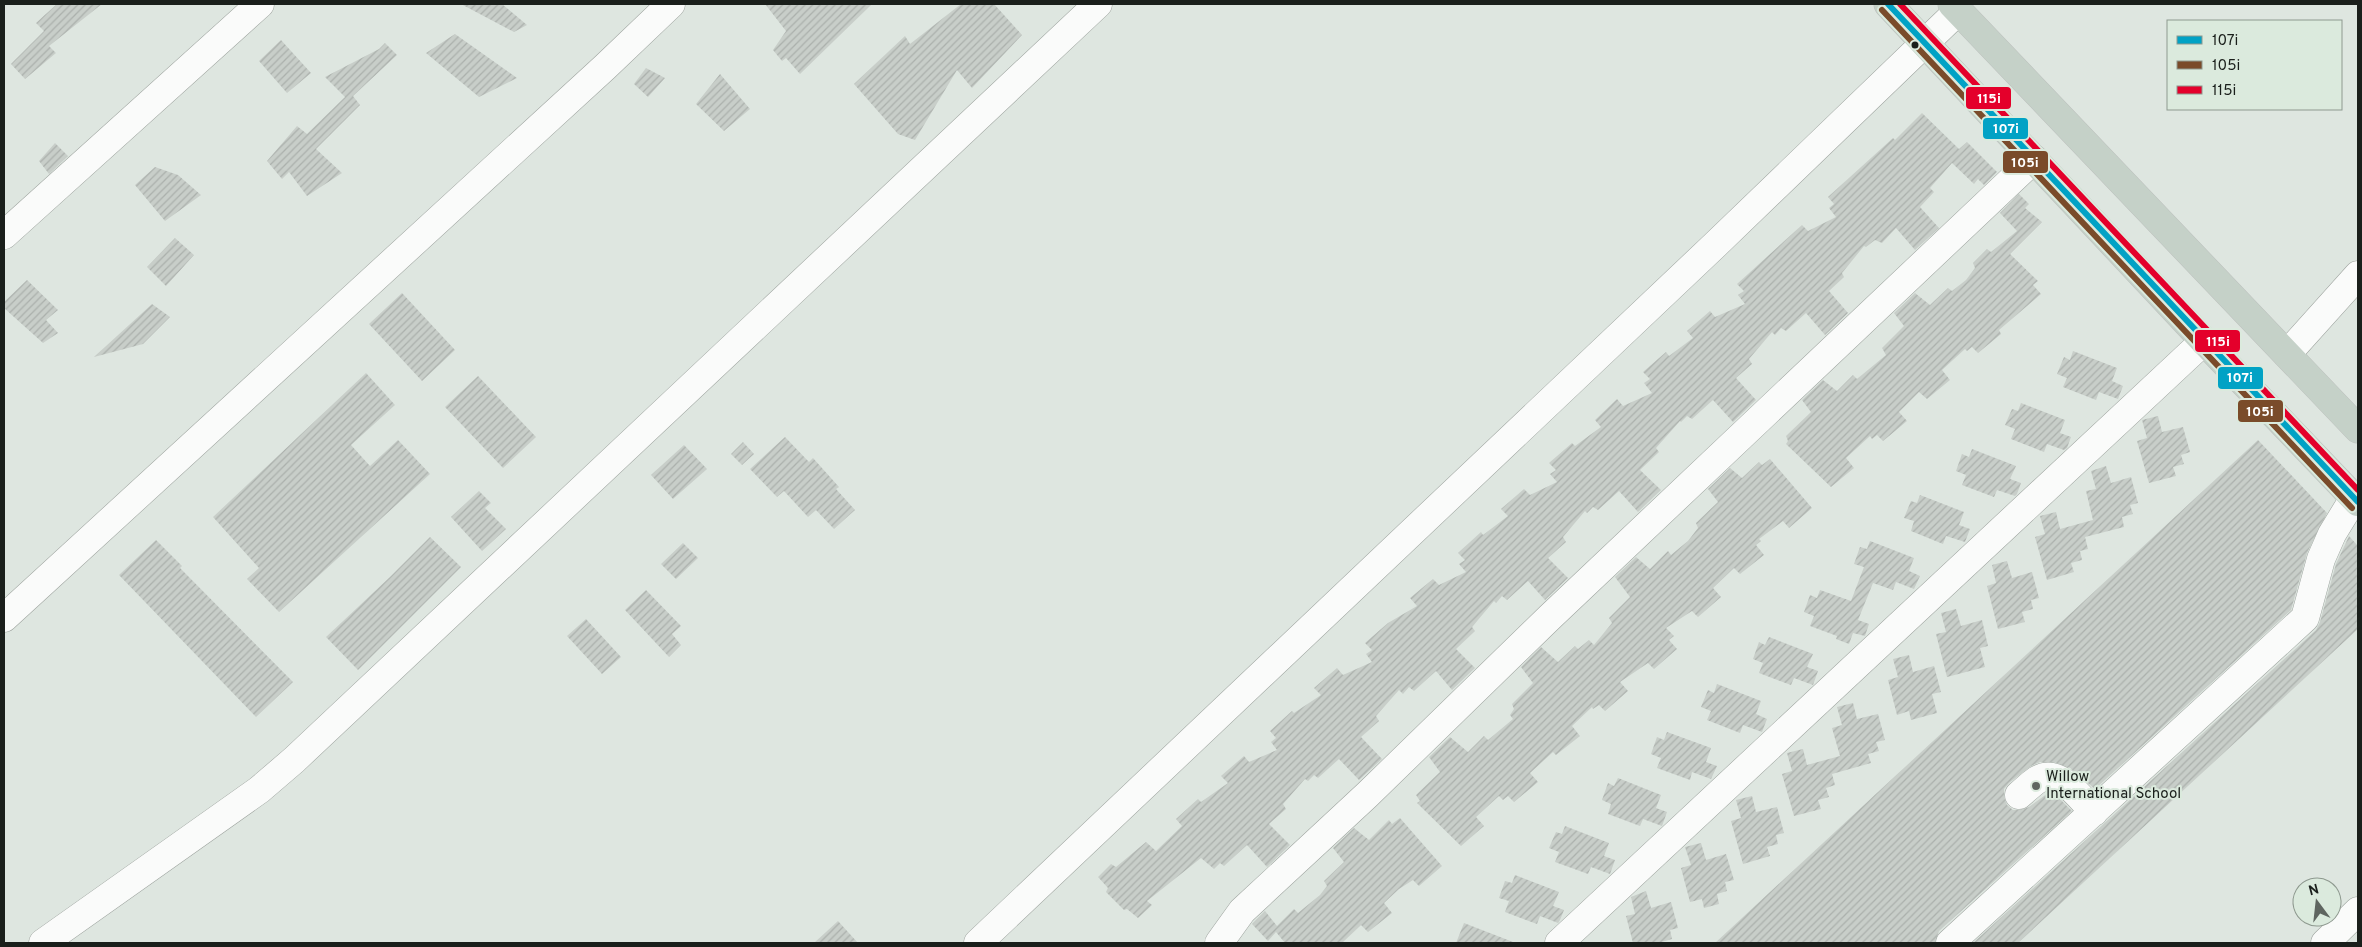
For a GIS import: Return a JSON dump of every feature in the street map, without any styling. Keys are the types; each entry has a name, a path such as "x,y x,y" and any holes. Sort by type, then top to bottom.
{"highway":[{"path":"1888,4 2356,500"},
{"path":"1955,8 2358,429"}],"street":[{"path":"4,235 260,4"},
{"path":"4,618 605,67 671,4"},
{"path":"43,943 259,790 294,760 1098,4"},
{"path":"978,943 1926,43 1955,8"},
{"path":"1219,943 1249,905 1367,795 1556,611 2034,159"},
{"path":"2287,354 2358,276"},
{"path":"1559,943 2204,341"},
{"path":"1950,943 2305,618 2321,559 2332,534 2356,500"},
{"path":"2019,795 2038,779 2048,776 2060,778 2094,812"},
{"path":"2324,943 2358,911"}],"building":[{"path":"57,4 102,4 49,46 56,53 25,79 11,64 44,31 36,23"},
{"path":"461,4 502,4 527,25 514,32"},
{"path":"765,4 872,4 800,74 786,58 782,61 773,50 786,31"},
{"path":"961,4 994,4 1022,35 972,88 957,70 915,140 898,134 854,84 905,36 910,44"},
{"path":"455,34 517,78 479,97 426,53"},
{"path":"281,40 311,73 287,93 259,61"},
{"path":"385,43 397,55 353,96 360,105 316,149 342,173 307,196 289,172 282,179 267,161 297,126 307,134 345,97 325,77 379,49"},
{"path":"646,68 665,78 648,97 634,84"},
{"path":"720,74 750,109 724,131 696,104"},
{"path":"1922,113 1959,149 1967,142 1997,172 1984,185 1978,179 1974,184 1952,163 1930,188 1934,192 1920,207 1939,228 1915,250 1896,228 1882,243 1875,240 1866,247 1864,246 1842,273 1844,277 1829,291 1848,313 1825,335 1806,313 1786,331 1781,328 1775,335 1772,332 1749,359 1752,364 1736,378 1756,400 1733,422 1713,400 1692,419 1687,416 1680,421 1656,448 1659,452 1640,470 1661,490 1638,512 1619,491 1598,510 1593,507 1587,513 1585,511 1563,537 1566,542 1548,558 1568,578 1545,600 1528,581 1507,600 1502,596 1496,603 1494,601 1472,627 1475,631 1456,649 1475,668 1452,690 1436,671 1414,691 1409,687 1403,694 1399,690 1376,716 1379,721 1361,737 1382,759 1359,780 1339,759 1318,778 1314,775 1308,781 1305,779 1283,804 1286,809 1269,824 1290,845 1267,867 1247,845 1224,866 1220,863 1214,869 1201,858 1147,901 1152,905 1138,918 1127,909 1124,910 1106,892 1108,888 1098,877 1111,864 1116,867 1146,842 1156,851 1182,826 1176,819 1198,799 1201,802 1228,783 1221,776 1244,756 1249,762 1277,750 1271,742 1276,738 1270,731 1292,711 1294,713 1321,695 1314,688 1337,668 1343,675 1372,662 1366,654 1372,650 1365,643 1388,623 1417,606 1410,598 1433,579 1439,585 1466,572 1459,564 1465,560 1458,553 1481,532 1483,535 1508,516 1501,509 1524,489 1530,495 1557,482 1550,474 1556,470 1549,463 1572,443 1575,446 1601,427 1595,420 1617,399 1623,406 1652,393 1644,383 1650,379 1643,372 1666,352 1669,356 1693,338 1687,331 1710,311 1715,317 1745,304 1738,295 1744,291 1737,284 1802,225 1808,231 1836,217 1829,208 1834,204 1828,197 1893,138 1895,140"},
{"path":"55,143 68,156 49,174 39,161"},
{"path":"155,167 178,175 201,195 165,221 135,185"},
{"path":"2019,194 2029,204 2025,208 2042,222 2010,254 2038,281 2033,285 2041,294 1999,330 2001,334 1978,353 1972,347 1967,351 1965,349 1942,370 1950,380 1927,399 1919,392 1899,412 1907,421 1883,441 1877,435 1872,439 1870,436 1846,458 1854,468 1831,487 1786,444 1788,441 1786,436 1811,412 1802,400 1823,380 1837,391 1853,375 1857,379 1886,355 1882,348 1904,326 1894,313 1915,293 1930,305 1948,288 1952,291 1966,280 1975,268 1973,263 1987,249 1991,252 2017,231 2000,213"},
{"path":"175,238 194,255 166,286 147,267"},
{"path":"27,280 58,310 46,320 58,333 43,343 4,308 4,302"},
{"path":"402,293 455,350 422,381 369,324"},
{"path":"152,304 170,317 143,344 94,357"},
{"path":"2073,351 2117,368 2112,381 2123,386 2118,399 2099,392 2096,400 2063,387 2067,378 2057,374 2064,357 2070,360"},
{"path":"366,373 395,405 351,445 370,466 398,440 430,474 279,612 247,579 259,568 213,517"},
{"path":"478,376 536,437 503,468 445,407"},
{"path":"2021,403 2065,420 2060,433 2071,437 2067,448 2064,450 2047,444 2044,452 2011,439 2015,429 2005,425 2012,409 2018,411"},
{"path":"2158,416 2162,432 2183,427 2190,452 2181,455 2184,464 2173,467 2176,476 2149,483 2137,441 2147,438 2142,420"},
{"path":"785,437 809,462 813,458 839,487 836,489 855,510 834,529 816,510 808,517 784,491 777,497 750,469"},
{"name":"Willow International School","path":"2258,440 2327,513 2307,553 2291,610 2095,789 2070,768 2054,762 2040,762 2031,766 2009,783 2004,789 2004,797 2007,805 2013,810 2029,807 2048,793 2059,798 2072,811 1939,931 1935,943 1715,943"},
{"path":"743,442 754,454 742,465 731,454"},
{"path":"684,445 707,469 673,499 651,475"},
{"path":"1972,449 2016,466 2010,479 2021,483 2015,496 1997,490 1994,497 1962,485 1966,475 1956,471 1962,454 1969,457"},
{"path":"1770,459 1812,508 1789,528 1783,521 1759,539 1761,541 1756,545 1764,555 1740,574 1734,568 1713,588 1721,597 1698,617 1692,611 1666,628 1674,636 1669,640 1677,649 1654,669 1648,663 1620,682 1628,691 1605,711 1599,705 1593,709 1592,707 1572,726 1580,736 1556,755 1553,752 1530,773 1538,782 1514,802 1508,796 1503,800 1499,796 1476,817 1484,826 1461,846 1417,803 1420,801 1416,795 1440,772 1429,757 1450,737 1468,752 1484,736 1488,740 1513,719 1510,715 1514,709 1512,704 1533,683 1521,667 1541,647 1558,662 1575,646 1578,649 1589,640 1594,645 1612,623 1609,618 1630,597 1615,577 1636,557 1650,569 1668,551 1671,555 1688,541 1698,528 1696,523 1718,502 1708,489 1730,468 1742,478 1759,462 1762,465"},
{"path":"2106,466 2111,483 2131,477 2138,503 2130,505 2133,514 2122,517 2124,527 2085,537 2088,549 2080,551 2082,560 2071,563 2074,572 2047,580 2035,537 2045,534 2040,516 2056,512 2060,529 2093,520 2086,491 2096,489 2091,471"},
{"path":"479,491 491,503 485,508 506,529 482,551 451,517"},
{"path":"1920,495 1964,512 1959,525 1970,529 1965,542 1946,536 1943,544 1911,531 1914,521 1904,518 1911,501 1917,503"},
{"path":"2349,536 2358,546 2358,629 2018,943 1973,943 2316,630 2320,622 2336,564"},
{"path":"430,537 461,567 358,670 326,637"},
{"path":"156,540 182,566 180,568 293,682 256,717 119,575"},
{"path":"1870,541 1914,558 1909,571 1920,576 1914,589 1896,582 1893,590 1873,583 1858,620 1869,624 1865,636 1853,633 1849,644 1836,639 1837,636 1810,626 1814,616 1804,612 1810,595 1817,598 1820,590 1851,601 1864,567 1854,564 1860,547 1867,549"},
{"path":"683,543 698,558 676,579 661,564"},
{"path":"2007,561 2012,578 2032,572 2039,598 2031,600 2033,609 2022,612 2025,622 1998,629 1987,586 1996,583 1992,565"},
{"path":"646,590 681,626 672,634 681,645 669,657 625,610"},
{"path":"1956,609 1961,626 1982,620 1988,646 1980,648 1985,667 1947,677 1936,634 1946,632 1941,613"},
{"path":"586,619 621,657 602,674 567,636"},
{"path":"1769,637 1813,654 1807,667 1818,671 1813,685 1794,678 1791,685 1759,673 1763,663 1753,659 1759,642 1765,645"},
{"path":"1909,655 1913,672 1934,666 1941,692 1932,694 1937,713 1911,720 1909,711 1897,715 1888,680 1898,677 1893,659"},
{"path":"1717,684 1761,701 1756,714 1767,719 1762,732 1743,725 1740,733 1707,720 1711,711 1701,707 1708,690 1714,693"},
{"path":"1853,703 1857,719 1878,714 1885,740 1876,742 1879,751 1868,754 1871,763 1832,774 1835,785 1826,788 1829,797 1818,800 1821,809 1794,816 1782,774 1792,771 1787,753 1803,749 1807,765 1840,756 1832,728 1842,725 1837,707"},
{"path":"1667,732 1711,748 1706,762 1717,766 1711,779 1692,772 1690,780 1657,768 1661,758 1651,754 1657,737 1664,740"},
{"path":"1618,778 1661,795 1656,808 1667,812 1662,826 1643,819 1640,826 1608,814 1611,804 1602,800 1608,783 1614,786"},
{"path":"1752,796 1756,812 1777,807 1784,833 1776,835 1778,844 1767,847 1770,856 1743,864 1731,821 1741,818 1736,800"},
{"path":"1400,818 1442,866 1419,886 1413,880 1399,889 1384,903 1392,913 1368,932 1361,925 1342,943 1285,943 1276,932 1268,941 1252,924 1265,911 1277,926 1294,909 1298,913 1320,895 1327,886 1324,881 1344,862 1333,848 1354,828 1369,840 1389,820 1392,824"},
{"path":"1565,826 1609,843 1604,856 1615,860 1610,874 1591,867 1588,874 1555,862 1559,852 1549,848 1556,832 1562,834"},
{"path":"1701,843 1706,860 1726,854 1734,880 1725,882 1727,891 1717,894 1719,904 1704,908 1702,899 1690,902 1681,868 1691,865 1685,847"},
{"path":"1515,875 1559,892 1553,906 1564,910 1558,923 1540,916 1537,924 1505,912 1509,901 1499,898 1505,881 1512,883"},
{"path":"1646,891 1651,908 1671,902 1678,928 1670,930 1672,939 1658,943 1633,943 1626,916 1635,914 1631,897"},
{"path":"838,921 858,943 814,943"},
{"path":"1464,923 1513,942 1456,943"}],"transit line":[{"name":"107i","path":"1888,4 2358,502"},
{"name":"115i","path":"1900,4 2358,490"},
{"name":"105i","path":"1882,10 2352,508"}],"place":[{"name":"Willow International School","path":"2036,786"}]}
